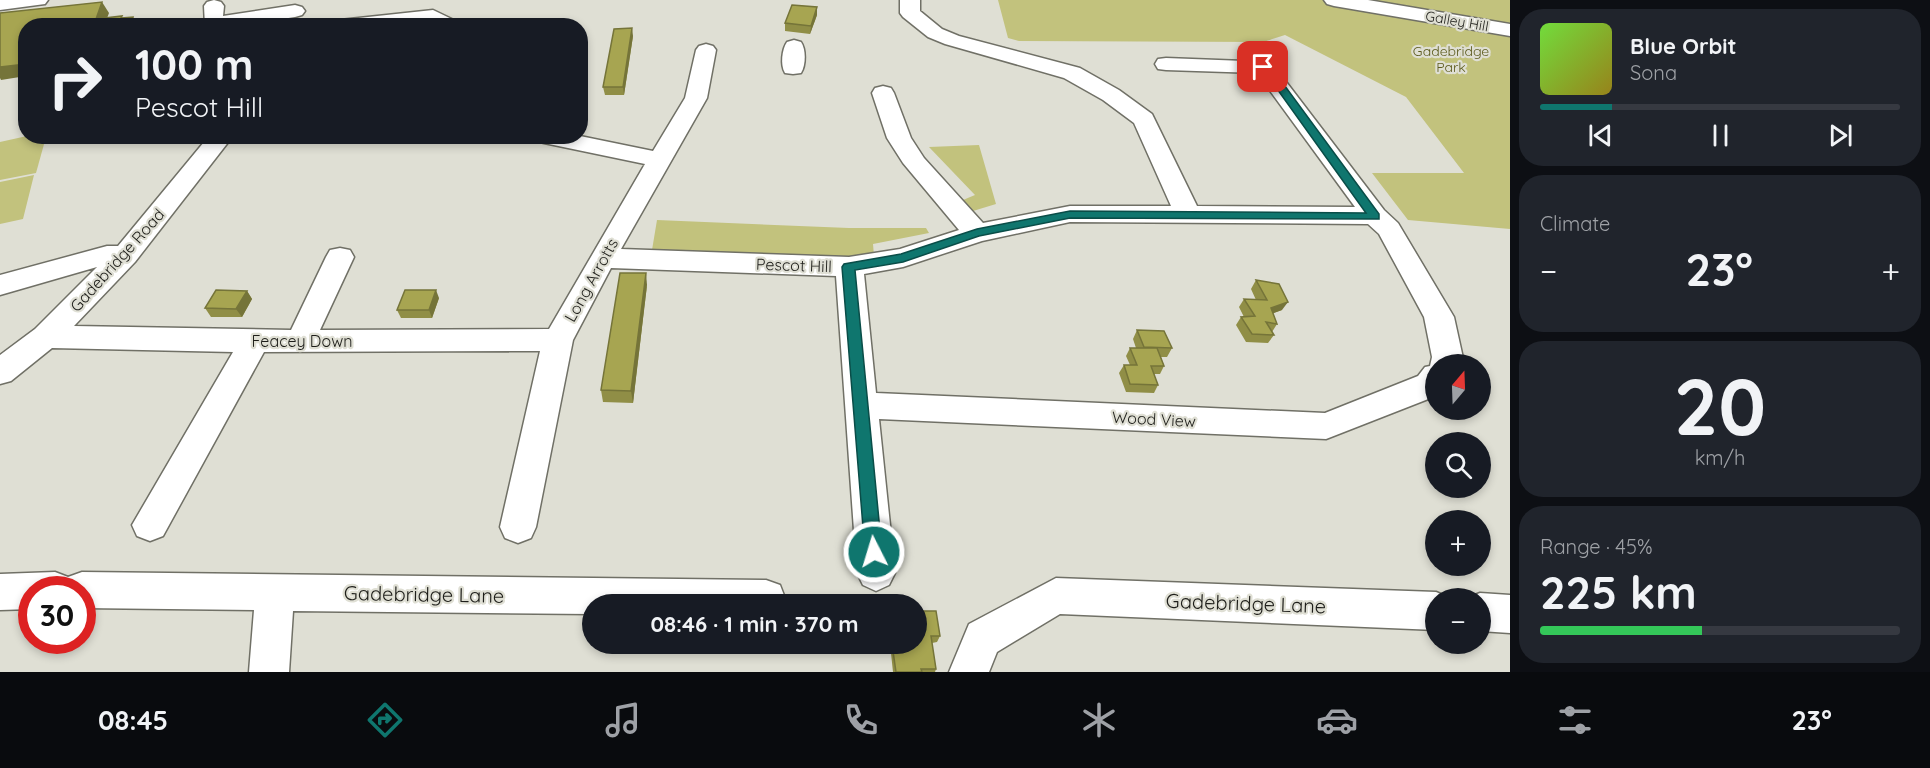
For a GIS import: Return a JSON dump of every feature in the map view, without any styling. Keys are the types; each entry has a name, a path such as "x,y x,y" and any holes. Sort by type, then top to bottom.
{"street":[{"path":"4,3 38,0"},
{"path":"910,0 910,13 935,33 969,47 1072,73 1110,94 1144,119 1188,214"},
{"name":"Galley Hill","path":"1334,0 1510,30"},
{"path":"213,18 214,6"},
{"path":"250,18 294,12"},
{"path":"414,18 433,16 437,18"},
{"path":"794,46 794,68"},
{"name":"Long Arrotts","path":"518,527 558,340 602,258 696,98 706,50"},
{"path":"1166,64 1263,67 1375,216 1389,229 1439,317 1447,354"},
{"path":"883,93 899,138 915,163 977,233"},
{"name":"Gadebridge Road","path":"0,372 46,337 125,255 215,144"},
{"path":"583,144 660,160"},
{"name":"Pescot Hill","path":"602,258 849,267 903,258 977,233 1070,214 1375,216"},
{"path":"0,285 107,255 125,255"},
{"path":"300,341 340,257"},
{"path":"849,267 876,573"},
{"name":"Feacey Down","path":"46,337 255,341 558,340"},
{"path":"150,525 255,341"},
{"name":"Wood View","path":"860,405 1326,426 1425,387"},
{"name":"Gadebridge Lane","path":"96,590 582,596"},
{"path":"0,592 18,591"},
{"path":"269,672 275,592"},
{"name":"Gadebridge Lane","path":"969,672 983,638 1056,596 1425,611"},
{"path":"1491,613 1510,614"}],"green space":[{"name":"Gadebridge Park","path":"998,0 1510,0 1510,229 1408,220 1372,173 1464,173 1406,97 1285,35 1263,42 1019,41 1008,38"},
{"path":"18,138 18,144 44,144 36,173 0,180 0,142"},
{"path":"979,145 996,204 973,211 963,200 975,195 929,147"},
{"path":"34,175 23,219 0,224 0,182"},
{"path":"657,220 849,228 926,228 929,233 873,244 874,256 819,262 651,256"}],"building":[{"path":"102,2 96,18 18,18 18,65 0,67 0,13"},
{"path":"792,5 817,7 811,26 785,23"},
{"path":"632,28 623,87 603,87 614,29"},
{"path":"620,273 646,273 631,391 601,390"},
{"path":"1256,280 1279,284 1288,302 1271,308 1277,324 1266,322 1274,335 1252,334 1241,317 1255,316 1244,299 1267,300"},
{"path":"216,290 247,291 236,309 205,308"},
{"path":"405,290 436,290 429,310 397,310"},
{"path":"1137,330 1164,331 1172,348 1144,347"},
{"path":"1130,348 1157,348 1164,366 1151,366 1158,385 1130,384 1124,365 1137,365"},
{"path":"927,611 936,611 940,636 931,636 936,669 921,669 922,672 896,672 893,654 927,654"}],"route":[{"path":"874,552 849,267 903,258 977,233 1070,214 1375,216 1263,67"}]}
